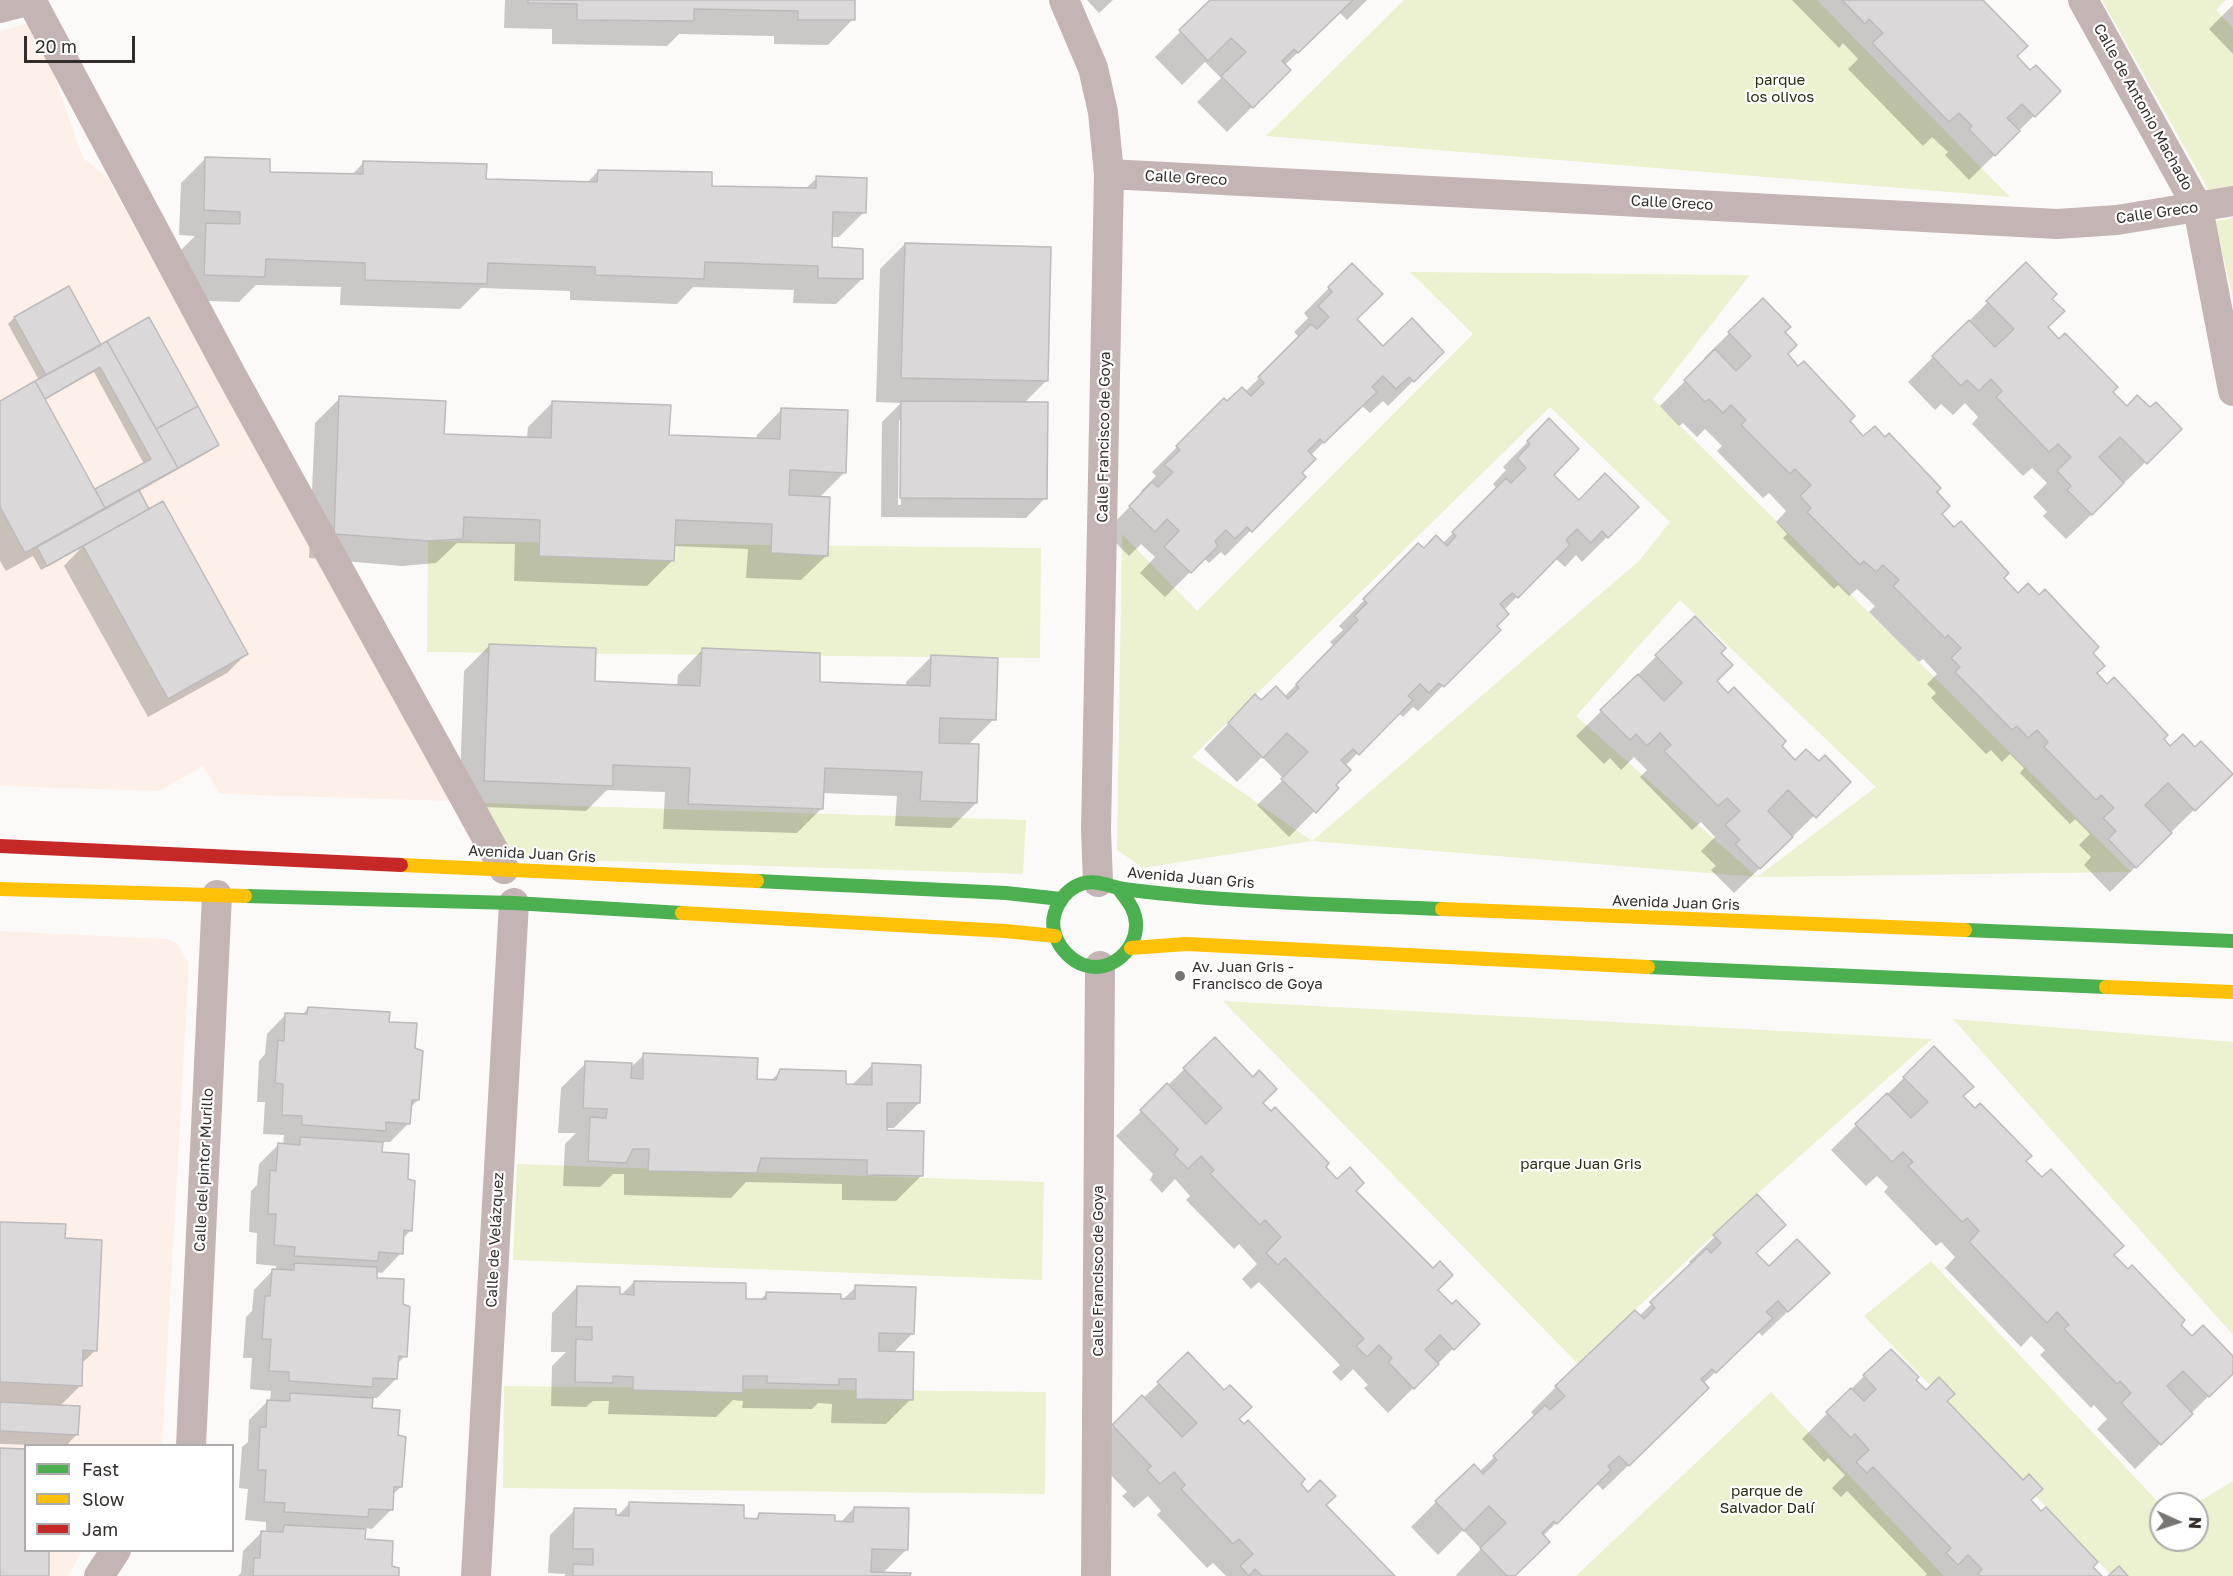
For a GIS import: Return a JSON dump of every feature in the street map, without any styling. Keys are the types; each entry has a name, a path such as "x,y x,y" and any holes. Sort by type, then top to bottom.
{"street":[{"path":"0,8 30,0 232,376 504,869"},
{"name":"Calle Francisco de Goya","path":"1064,0 1093,68 1103,112 1109,174 1096,830 1108,885"},
{"name":"Calle de Antonio Machado","path":"2083,0 2198,208 2233,391"},
{"name":"Calle Greco","path":"1109,174 2057,224 2117,220 2233,201"},
{"name":"Avenida Juan Gris","path":"0,846 1006,893 1061,899 1072,889 1085,883 1186,896 1302,903 2233,940"},
{"name":"Avenida Juan Gris","path":"1108,885 1130,899 1137,914 1138,932 1131,948"},
{"path":"0,888 514,903 1055,936"},
{"name":"Calle del pintor Murillo","path":"190,1444 217,895"},
{"path":"1061,899 1053,924 1055,936 1062,950 1073,961 1088,966 1106,966 1119,960 1131,948 1186,944 1483,960 2233,992"},
{"name":"Calle de Velázquez","path":"476,1576 514,903"},
{"name":"Calle Francisco de Goya","path":"1096,1576 1100,966"},
{"path":"99,1576 115,1552"}],"shaded area":[{"path":"35,21 83,158 107,177 451,801 220,794 203,766 159,791 0,786 0,31"},
{"path":"0,931 168,939 177,944 189,963 162,1444 24,1444 24,1552 81,1552 68,1576 0,1576"}],"green space":[{"name":"parque los olivos","path":"1404,0 1817,0 2010,197 1266,136"},
{"path":"2102,0 2226,0 2216,10 2233,28 2233,186 2209,191"},
{"path":"2233,218 2233,298 2215,221"},
{"path":"1410,272 1750,275 1653,399 2131,872 1757,877 1312,841 1143,868 1117,850 1122,534 1197,611 1473,334","holes":["1550,407 1670,522 1639,561 1312,841 1192,757","1680,600 1876,787 1757,877 1576,716"]},
{"path":"428,541 1041,548 1040,658 427,652"},
{"path":"482,803 1026,820 1023,874 510,858"},
{"name":"parque Juan Gris","path":"1223,1001 1932,1039 1757,1194 1578,1364"},
{"path":"1953,1019 2233,1042 2233,1335"},
{"path":"517,1164 1044,1182 1042,1280 513,1260"},
{"path":"1931,1261 2149,1492 2149,1552 2209,1552 2209,1496 2233,1481 2233,1576 2112,1576 1864,1316"},
{"path":"504,1386 1046,1392 1045,1494 503,1488"},
{"name":"parque de Salvador Dalí","path":"1771,1392 1944,1576 1576,1576"}],"building":[{"path":"528,0 855,0 855,20 798,20 798,11 694,9 694,21 577,20 577,4 528,3"},
{"path":"1210,0 1353,0 1298,53 1294,49 1282,61 1291,70 1253,108 1221,76 1246,52 1231,38 1208,61 1179,30"},
{"path":"1842,0 1983,0 2028,46 2017,56 2030,70 2036,65 2061,91 2035,117 2022,104 2007,118 2020,131 1995,156 1969,129 1972,126 1959,113 1949,122 1872,43 1883,33 1869,19 1865,24"},
{"path":"205,157 270,159 270,172 363,174 363,161 487,164 486,179 597,182 598,170 712,172 712,186 816,188 816,176 867,178 866,213 833,212 832,247 863,249 863,279 818,278 818,266 705,262 704,279 595,275 595,267 488,263 487,284 365,280 365,263 266,259 265,277 204,275 206,223 240,224 240,212 204,210"},
{"path":"905,243 1051,247 1048,381 901,378"},
{"path":"2026,262 2057,294 2052,299 2065,311 2048,327 2059,339 2065,333 2118,387 2113,392 2127,406 2137,395 2150,407 2156,402 2182,429 2147,464 2120,437 2099,457 2124,483 2092,515 2067,490 2071,486 2057,471 2071,457 2058,444 2049,452 1996,397 2002,391 1991,379 1979,391 1967,380 1961,386 1932,356 1969,320 1995,347 2014,329 1986,301"},
{"path":"1352,263 1383,294 1357,319 1383,346 1412,318 1444,352 1414,382 1409,377 1396,389 1383,376 1372,387 1377,392 1324,443 1320,439 1308,451 1316,459 1302,473 1306,477 1252,532 1247,527 1235,539 1226,530 1215,541 1218,546 1191,573 1164,547 1179,531 1167,519 1155,532 1129,506 1152,482 1158,487 1173,472 1164,465 1180,450 1176,446 1224,398 1227,401 1242,387 1251,396 1264,383 1258,377 1311,324 1317,329 1329,317 1318,306 1332,292 1328,287"},
{"path":"69,286 101,345 46,375 14,317"},
{"path":"1763,298 1791,327 1785,332 1797,345 1788,354 1798,366 1804,361 1855,416 1850,421 1863,436 1875,426 1885,437 1889,433 1941,488 1937,492 1950,506 1942,514 1954,527 1961,521 2009,573 2004,578 2018,593 2028,583 2039,595 2045,589 2099,647 2093,653 2105,666 2097,673 2107,684 2114,677 2168,735 2164,739 2170,746 2183,734 2195,747 2201,741 2233,774 2195,811 2168,783 2145,805 2172,833 2136,868 2108,839 2116,831 2103,818 2114,808 2101,795 2096,800 2044,747 2048,742 2037,730 2028,738 2017,726 2012,730 1955,672 1960,667 1951,658 1961,648 1948,635 1945,638 1893,586 1899,580 1883,565 1876,572 1864,561 1860,565 1807,512 1811,508 1800,496 1811,485 1795,469 1790,474 1741,425 1746,420 1731,405 1723,413 1709,399 1705,402 1684,380 1715,349 1736,371 1751,356 1728,332"},
{"path":"149,317 198,406 156,429 107,341"},
{"path":"107,341 178,468 105,508 95,489 151,459 100,367 45,399 35,381"},
{"path":"35,381 105,508 25,553 0,507 0,401"},
{"path":"339,396 446,401 444,434 551,438 552,401 671,405 669,435 780,439 781,408 848,410 846,473 790,470 789,495 830,497 828,556 771,553 772,524 676,520 674,561 539,556 540,520 464,517 463,539 428,541 334,534"},
{"path":"901,401 1048,402 1047,499 900,498"},
{"path":"198,406 219,445 178,468 156,429"},
{"path":"1549,418 1579,449 1554,475 1579,500 1605,473 1639,507 1608,538 1602,531 1591,543 1577,529 1566,540 1570,545 1518,598 1512,593 1500,604 1509,614 1497,626 1501,630 1444,687 1439,683 1429,693 1420,684 1408,696 1413,700 1359,755 1353,749 1341,760 1351,770 1336,785 1339,788 1316,813 1281,779 1308,752 1287,733 1263,758 1228,723 1255,694 1261,700 1276,686 1288,699 1299,688 1296,684 1358,620 1354,616 1367,603 1363,599 1418,543 1424,548 1436,535 1447,546 1456,536 1452,532 1506,478 1511,483 1526,468 1517,458 1530,444 1527,441"},
{"path":"139,490 149,509 47,566 37,547"},
{"path":"163,501 248,654 168,699 83,546"},
{"path":"1695,616 1726,648 1721,653 1733,665 1717,681 1728,693 1734,687 1786,741 1782,746 1795,760 1806,749 1819,761 1825,755 1851,782 1816,818 1788,790 1768,811 1793,837 1760,869 1735,844 1740,840 1725,825 1740,811 1727,798 1718,806 1664,751 1671,745 1660,733 1647,746 1636,734 1630,740 1600,710 1638,674 1664,701 1682,683 1655,655"},
{"path":"489,644 596,648 595,681 700,686 702,648 820,653 820,682 930,686 931,655 998,658 996,720 940,718 939,743 979,744 977,803 920,801 922,772 825,768 823,809 688,804 690,768 613,765 613,786 484,781"},
{"path":"308,1007 390,1012 389,1022 417,1023 415,1048 423,1051 419,1100 412,1100 410,1124 386,1122 386,1131 302,1125 302,1116 282,1115 283,1084 275,1083 278,1040 284,1041 285,1013 307,1014"},
{"path":"1215,1037 1253,1077 1259,1070 1277,1089 1263,1103 1271,1111 1275,1107 1329,1163 1326,1167 1337,1179 1350,1167 1364,1183 1356,1191 1433,1268 1440,1261 1453,1275 1438,1290 1452,1304 1456,1300 1480,1324 1454,1350 1440,1335 1425,1350 1439,1364 1414,1389 1388,1362 1392,1358 1379,1345 1367,1357 1356,1346 1364,1339 1285,1258 1278,1265 1266,1253 1281,1237 1265,1220 1260,1225 1210,1174 1214,1170 1201,1156 1188,1169 1174,1155 1178,1149 1140,1110 1167,1083 1206,1124 1222,1108 1183,1068"},
{"path":"1934,1046 1974,1087 1963,1096 1975,1108 1980,1103 2032,1156 2026,1161 2042,1177 2051,1169 2124,1246 2114,1255 2128,1269 2132,1265 2185,1320 2181,1325 2192,1336 2203,1325 2233,1356 2233,1374 2209,1397 2183,1371 2167,1386 2193,1414 2161,1445 2121,1403 2131,1393 2120,1381 2117,1384 2064,1329 2069,1325 2057,1312 2047,1323 1969,1242 1979,1231 1967,1218 1962,1222 1908,1166 1913,1162 1903,1152 1892,1162 1855,1124 1887,1093 1911,1118 1928,1102 1903,1077"},
{"path":"643,1053 758,1058 757,1079 776,1080 780,1069 846,1071 846,1084 872,1085 872,1063 921,1065 920,1103 887,1103 887,1130 924,1131 923,1176 867,1175 867,1160 761,1158 757,1173 648,1171 649,1149 633,1149 626,1163 588,1161 590,1117 606,1118 607,1109 583,1108 585,1061 632,1063 631,1078 643,1079"},
{"path":"300,1137 383,1142 382,1152 409,1154 408,1179 415,1181 412,1231 404,1230 403,1254 379,1252 378,1261 294,1256 295,1247 274,1245 276,1214 268,1214 270,1170 276,1171 278,1143 300,1145"},
{"path":"1757,1194 1786,1225 1756,1253 1769,1266 1797,1239 1830,1273 1788,1312 1778,1301 1766,1312 1773,1318 1716,1373 1712,1369 1701,1379 1709,1388 1629,1466 1619,1456 1608,1466 1611,1470 1557,1524 1554,1521 1542,1533 1550,1542 1515,1576 1507,1576 1480,1548 1506,1523 1489,1506 1464,1531 1435,1501 1474,1464 1483,1474 1497,1460 1493,1456 1545,1405 1550,1410 1565,1396 1555,1386 1635,1310 1644,1319 1655,1308 1650,1302 1707,1248 1711,1253 1721,1243 1713,1235"},
{"path":"0,1222 66,1224 65,1238 102,1240 97,1351 83,1350 82,1386 0,1382"},
{"path":"294,1263 377,1267 377,1278 404,1279 403,1304 410,1307 407,1357 399,1356 397,1379 373,1378 373,1387 289,1381 289,1372 269,1371 271,1339 262,1339 265,1296 270,1296 272,1269 294,1270"},
{"path":"634,1281 746,1283 746,1299 766,1299 766,1292 841,1294 841,1299 855,1299 855,1285 916,1287 914,1334 879,1333 879,1351 914,1352 913,1400 856,1399 856,1379 839,1379 839,1385 767,1383 767,1376 743,1376 743,1393 633,1390 633,1377 613,1376 613,1383 575,1382 576,1339 592,1340 592,1327 576,1327 577,1286 620,1287 620,1294 634,1295"},
{"path":"1891,1349 1919,1377 1916,1380 1926,1390 1939,1377 1955,1394 1947,1401 2023,1480 2029,1474 2043,1489 2031,1500 2041,1511 2046,1507 2098,1562 2093,1567 2102,1576 1980,1576 1978,1574 1982,1569 1968,1555 1958,1565 1946,1553 1951,1548 1873,1467 1867,1473 1856,1462 1869,1450 1855,1434 1851,1438 1826,1412 1851,1388 1864,1401 1876,1389 1863,1375"},
{"path":"1188,1352 1224,1390 1230,1385 1252,1407 1239,1419 1244,1424 1248,1420 1305,1479 1301,1484 1308,1492 1320,1480 1336,1496 1326,1505 1395,1576 1262,1576 1255,1569 1249,1576 1240,1566 1253,1554 1239,1539 1233,1544 1181,1489 1185,1485 1174,1472 1160,1484 1147,1470 1151,1466 1112,1425 1142,1395 1182,1437 1197,1423 1157,1382"},
{"path":"290,1393 373,1398 372,1408 400,1410 398,1435 406,1437 402,1487 394,1487 393,1510 369,1509 368,1517 284,1512 285,1503 264,1502 266,1470 258,1470 260,1427 266,1427 267,1400 290,1401"},
{"path":"0,1402 80,1406 78,1435 0,1431"},
{"path":"0,1448 24,1449 24,1552 49,1552 49,1576 0,1576"},
{"path":"629,1502 744,1505 744,1518 758,1519 759,1513 835,1515 835,1521 853,1522 854,1507 909,1508 908,1550 872,1549 871,1572 911,1573 910,1576 573,1576 573,1564 593,1565 593,1549 573,1549 574,1508 616,1509 616,1515 629,1516"},
{"path":"284,1525 366,1529 365,1539 393,1541 392,1566 399,1568 399,1576 253,1576 254,1558 260,1558 261,1531 283,1532"},
{"path":"2119,1566 2128,1576 2108,1576"}],"traffic: fast":[{"path":"757,881 1006,893 1061,899"},
{"path":"1118,888 1130,904 1136,924 1135,934 1127,951 1120,958 1103,966 1084,965 1071,958 1060,946 1053,921 1058,904 1063,897 1076,886 1084,883 1095,882 1132,890 1219,899 1442,909"},
{"path":"245,896 514,903 682,913"},
{"path":"1965,930 2233,941"},
{"path":"1648,967 2106,987"}],"traffic: slow":[{"path":"401,865 757,881"},
{"path":"0,889 245,896"},
{"path":"1442,909 1965,930"},
{"path":"682,913 1005,931 1055,936"},
{"path":"1131,948 1186,944 1648,967"},
{"path":"2106,987 2233,992"}],"traffic: jam":[{"path":"0,846 401,865"}],"place":[{"name":"Av. Juan Gris - Francisco de Goya","path":"1180,976"}]}
